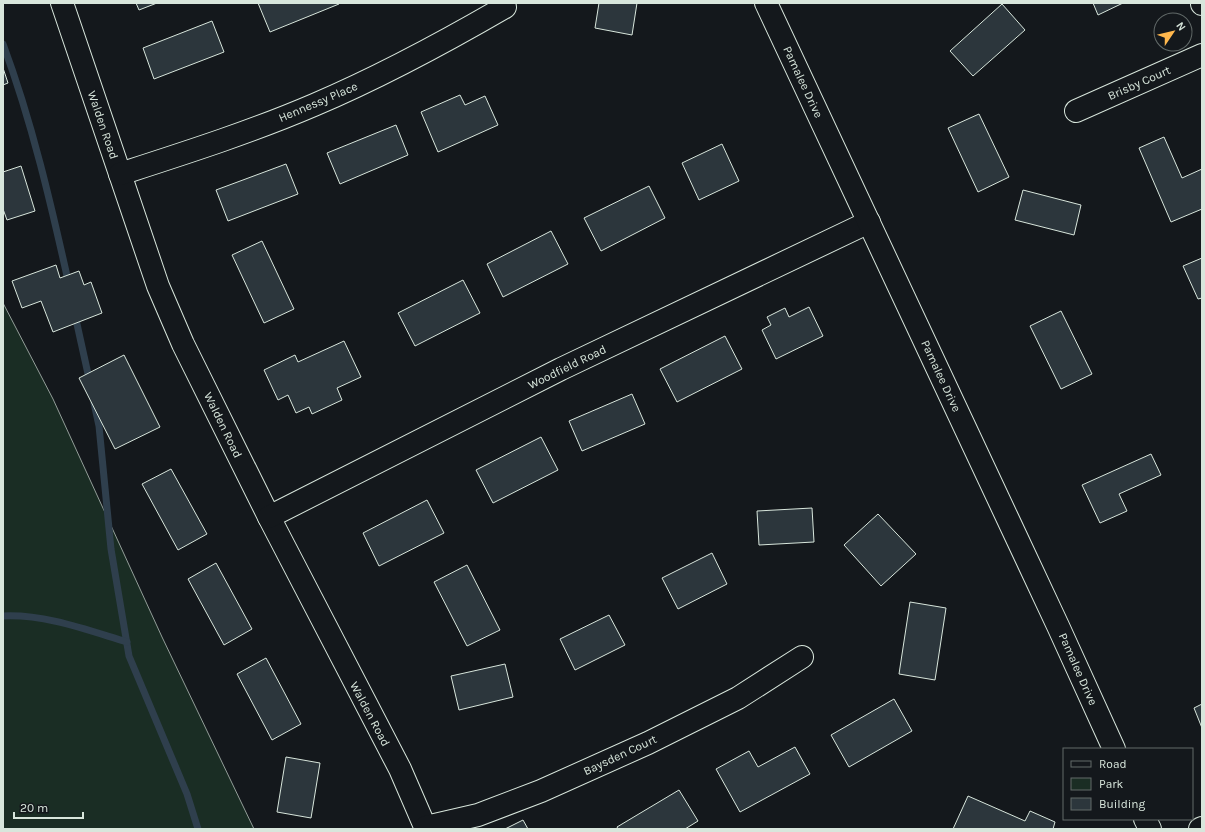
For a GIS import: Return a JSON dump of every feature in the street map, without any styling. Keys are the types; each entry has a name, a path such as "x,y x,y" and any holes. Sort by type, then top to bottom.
{"street":[{"name":"Walden Road","path":"62,3 158,286 173,322 269,517 400,769 426,828"},
{"name":"Pamalee Drive","path":"766,3 1058,626 1114,748"},
{"name":"Hennessy Place","path":"120,174 225,140 314,105 415,59 505,7"},
{"name":"Brisby Court","path":"1076,111 1202,55"},
{"name":"Woodfield Road","path":"269,517 560,369 869,222"},
{"name":"Baysden Court","path":"426,828 478,815 541,791 648,743 738,698 802,657"},
{"path":"1146,820 1150,829"}],"green space":[{"path":"3,303 53,399 162,637 254,829 3,829"}],"building":[{"path":"136,3 157,3 139,10"},
{"path":"258,3 339,3 339,4 270,32"},
{"path":"599,3 637,3 632,35 595,28"},
{"path":"1093,3 1123,3 1098,15"},
{"path":"1002,4 1025,30 973,76 950,51"},
{"path":"212,21 224,52 154,79 143,48"},
{"path":"3,68 8,83 3,85"},
{"path":"460,95 465,105 485,96 498,125 438,152 421,112"},
{"path":"979,114 1009,177 978,192 948,128"},
{"path":"396,125 408,155 340,184 327,153"},
{"path":"1164,137 1182,178 1202,169 1202,209 1171,222 1139,148"},
{"path":"722,144 739,181 699,200 682,163"},
{"path":"286,164 298,194 228,221 216,190"},
{"path":"21,166 35,211 7,220 3,209 3,172"},
{"path":"649,186 665,218 601,251 584,218"},
{"path":"1023,190 1081,205 1074,235 1015,220"},
{"path":"551,231 568,264 503,297 487,264"},
{"path":"262,241 294,309 264,323 232,255"},
{"path":"1202,258 1202,298 1198,299 1183,266"},
{"path":"56,265 60,278 79,271 84,285 91,282 102,313 53,332 41,301 22,308 12,281"},
{"path":"463,280 480,313 415,346 398,313"},
{"path":"809,307 823,336 776,359 762,330 771,325 767,317 785,308 789,317"},
{"path":"1061,311 1092,374 1061,389 1030,326"},
{"path":"725,336 742,369 677,402 660,369"},
{"path":"344,341 361,377 337,388 342,400 312,414 309,407 296,413 288,395 278,400 264,370 295,355 298,362"},
{"path":"124,355 160,427 115,449 79,378"},
{"path":"632,394 645,424 582,451 569,421"},
{"path":"541,437 558,470 493,503 476,470"},
{"path":"1151,454 1161,475 1119,494 1127,511 1100,523 1082,485"},
{"path":"171,469 207,534 178,550 142,484"},
{"path":"427,500 444,533 379,566 363,533"},
{"path":"812,508 814,542 759,545 757,511"},
{"path":"878,514 916,554 881,586 844,545"},
{"path":"712,553 727,584 678,609 662,578"},
{"path":"216,563 252,629 224,645 188,579"},
{"path":"467,565 500,630 467,646 434,582"},
{"path":"910,602 946,608 935,680 899,674"},
{"path":"609,615 625,645 575,670 560,639"},
{"path":"266,658 301,724 272,740 237,674"},
{"path":"505,664 513,697 459,710 451,676"},
{"path":"894,699 912,731 849,767 831,735"},
{"path":"1202,704 1202,728 1194,708"},
{"path":"795,747 810,774 740,812 716,769 749,751 758,767"},
{"path":"286,757 320,763 311,818 277,812"},
{"path":"679,790 698,821 685,829 618,829 617,827"},
{"path":"968,796 1025,821 1030,811 1055,822 1053,829 953,829"},
{"path":"523,820 528,829 505,829"}],"waterway":[{"path":"3,44 32,133 69,285"},
{"path":"75,315 90,383"},
{"path":"94,403 99,426 111,549 129,656 187,794 198,829"},
{"path":"3,616 19,616 50,620 127,642"}]}
